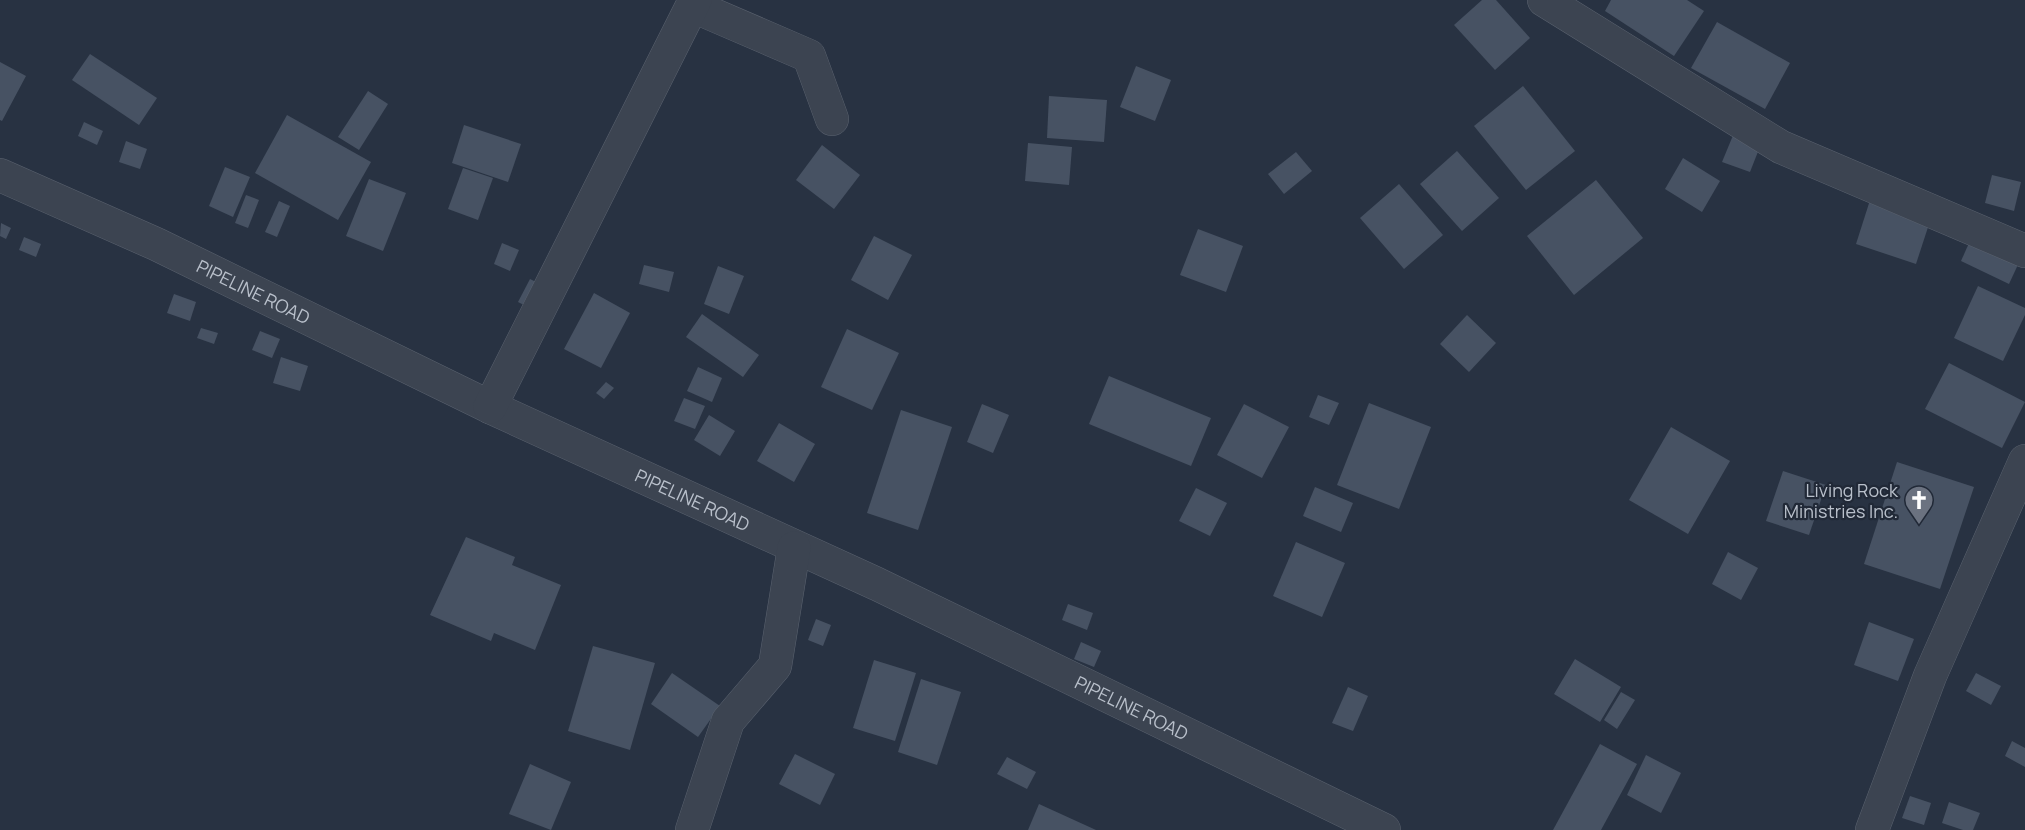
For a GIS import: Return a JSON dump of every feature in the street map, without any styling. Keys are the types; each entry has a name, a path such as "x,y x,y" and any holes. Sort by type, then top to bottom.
{"street":[{"path":"1544,0 1781,147 2025,251"},
{"path":"490,407 694,3 809,56 832,119"},
{"name":"PIPELINE ROAD","path":"0,175 156,244 490,407 974,631 1384,830"},
{"path":"1872,830 1930,676 2025,461"},
{"path":"692,830 728,721 775,666 794,548"}],"building":[{"path":"1482,0 1496,0 1530,38 1495,70 1454,25"},
{"path":"1611,0 1687,0 1704,11 1674,56 1605,11"},
{"path":"1717,22 1790,63 1765,109 1691,68"},
{"path":"90,54 157,98 139,125 72,80"},
{"path":"0,62 26,76 2,121 0,120"},
{"path":"1136,66 1171,80 1155,121 1120,107"},
{"path":"1523,86 1575,151 1526,190 1474,126"},
{"path":"368,91 388,104 359,150 338,137"},
{"path":"1049,96 1107,100 1104,142 1047,138"},
{"path":"287,115 371,162 338,220 255,173"},
{"path":"84,122 103,131 97,145 78,136"},
{"path":"464,125 521,144 508,182 452,163"},
{"path":"1734,133 1761,144 1750,172 1722,162"},
{"path":"126,141 147,149 140,169 119,162"},
{"path":"1028,143 1072,147 1069,185 1025,181"},
{"path":"822,145 860,175 834,209 796,180"},
{"path":"1457,151 1499,198 1462,231 1420,184"},
{"path":"1296,152 1312,171 1284,194 1268,174"},
{"path":"1683,158 1720,181 1702,212 1665,189"},
{"path":"225,167 250,177 233,217 209,206"},
{"path":"463,168 493,178 478,220 448,209"},
{"path":"1992,175 2021,182 2014,211 1985,203"},
{"path":"369,179 406,193 383,251 346,236"},
{"path":"1596,180 1643,238 1574,295 1527,236"},
{"path":"1399,184 1443,235 1404,269 1360,218"},
{"path":"246,195 259,200 248,228 235,223"},
{"path":"1871,197 1931,218 1916,264 1856,244"},
{"path":"279,201 290,206 277,237 265,232"},
{"path":"1,223 11,228 6,239 0,236"},
{"path":"1198,229 1243,246 1226,292 1180,275"},
{"path":"1973,234 2022,256 2009,284 1961,261"},
{"path":"874,236 912,255 888,300 851,280"},
{"path":"24,237 41,244 36,257 19,250"},
{"path":"502,243 519,250 510,271 494,264"},
{"path":"644,265 674,272 669,292 639,284"},
{"path":"718,266 744,276 729,314 704,304"},
{"path":"530,279 550,289 538,312 518,302"},
{"path":"1978,286 2025,308 2025,315 2003,361 1954,338"},
{"path":"594,293 630,313 601,368 564,349"},
{"path":"174,294 196,302 190,321 167,313"},
{"path":"702,314 759,355 743,377 686,337"},
{"path":"1467,315 1496,343 1469,372 1440,344"},
{"path":"201,328 218,333 214,344 197,338"},
{"path":"847,329 899,353 872,410 821,387"},
{"path":"260,331 280,339 272,358 252,350"},
{"path":"281,357 308,366 300,391 273,383"},
{"path":"1949,363 2025,402 2002,448 1925,409"},
{"path":"698,367 722,378 712,402 687,391"},
{"path":"1109,376 1211,418 1191,466 1089,424"},
{"path":"606,382 614,388 604,399 596,393"},
{"path":"1318,395 1339,403 1329,425 1309,417"},
{"path":"684,398 705,406 695,429 674,421"},
{"path":"1369,403 1431,427 1399,509 1337,485"},
{"path":"982,404 1009,415 993,453 967,442"},
{"path":"1244,404 1289,427 1262,478 1217,455"},
{"path":"901,410 952,427 918,530 867,513"},
{"path":"709,415 735,431 720,456 694,440"},
{"path":"779,423 815,444 794,482 757,461"},
{"path":"1671,427 1730,461 1688,534 1629,500"},
{"name":"Living Rock Ministries Inc.","path":"1897,462 1974,487 1940,589 1864,564"},
{"path":"1783,471 1826,485 1809,535 1766,521"},
{"path":"1315,487 1353,503 1341,532 1303,516"},
{"path":"1196,488 1227,503 1210,536 1179,521"},
{"path":"466,537 515,557 512,565 561,585 535,650 494,633 491,641 430,615"},
{"path":"1296,542 1345,563 1322,617 1273,596"},
{"path":"1728,552 1758,568 1741,600 1712,584"},
{"path":"1068,604 1093,613 1087,630 1062,620"},
{"path":"816,619 831,625 823,646 808,640"},
{"path":"1869,622 1914,639 1898,681 1854,665"},
{"path":"1081,642 1101,651 1094,667 1074,659"},
{"path":"593,646 655,663 630,750 568,731"},
{"path":"1575,659 1621,687 1600,722 1554,694"},
{"path":"874,660 916,673 895,741 853,728"},
{"path":"672,673 720,706 698,737 651,704"},
{"path":"1976,673 2001,686 1991,705 1966,691"},
{"path":"921,679 961,692 937,765 898,752"},
{"path":"1348,687 1368,696 1353,731 1332,723"},
{"path":"1621,692 1635,700 1617,729 1604,720"},
{"path":"2012,741 2025,748 2025,767 2005,756"},
{"path":"1600,744 1637,764 1601,830 1553,830"},
{"path":"795,754 835,774 820,805 779,784"},
{"path":"1646,755 1681,773 1661,813 1627,795"},
{"path":"1007,757 1036,772 1027,789 997,774"},
{"path":"530,764 571,782 551,830 509,814"},
{"path":"1910,796 1931,803 1924,825 1902,818"},
{"path":"1949,802 1980,813 1973,830 1963,830 1942,823"},
{"path":"1039,804 1096,830 1028,830"}],"place":[{"name":"Living Rock Ministries Inc.","path":"1919,526"}]}
